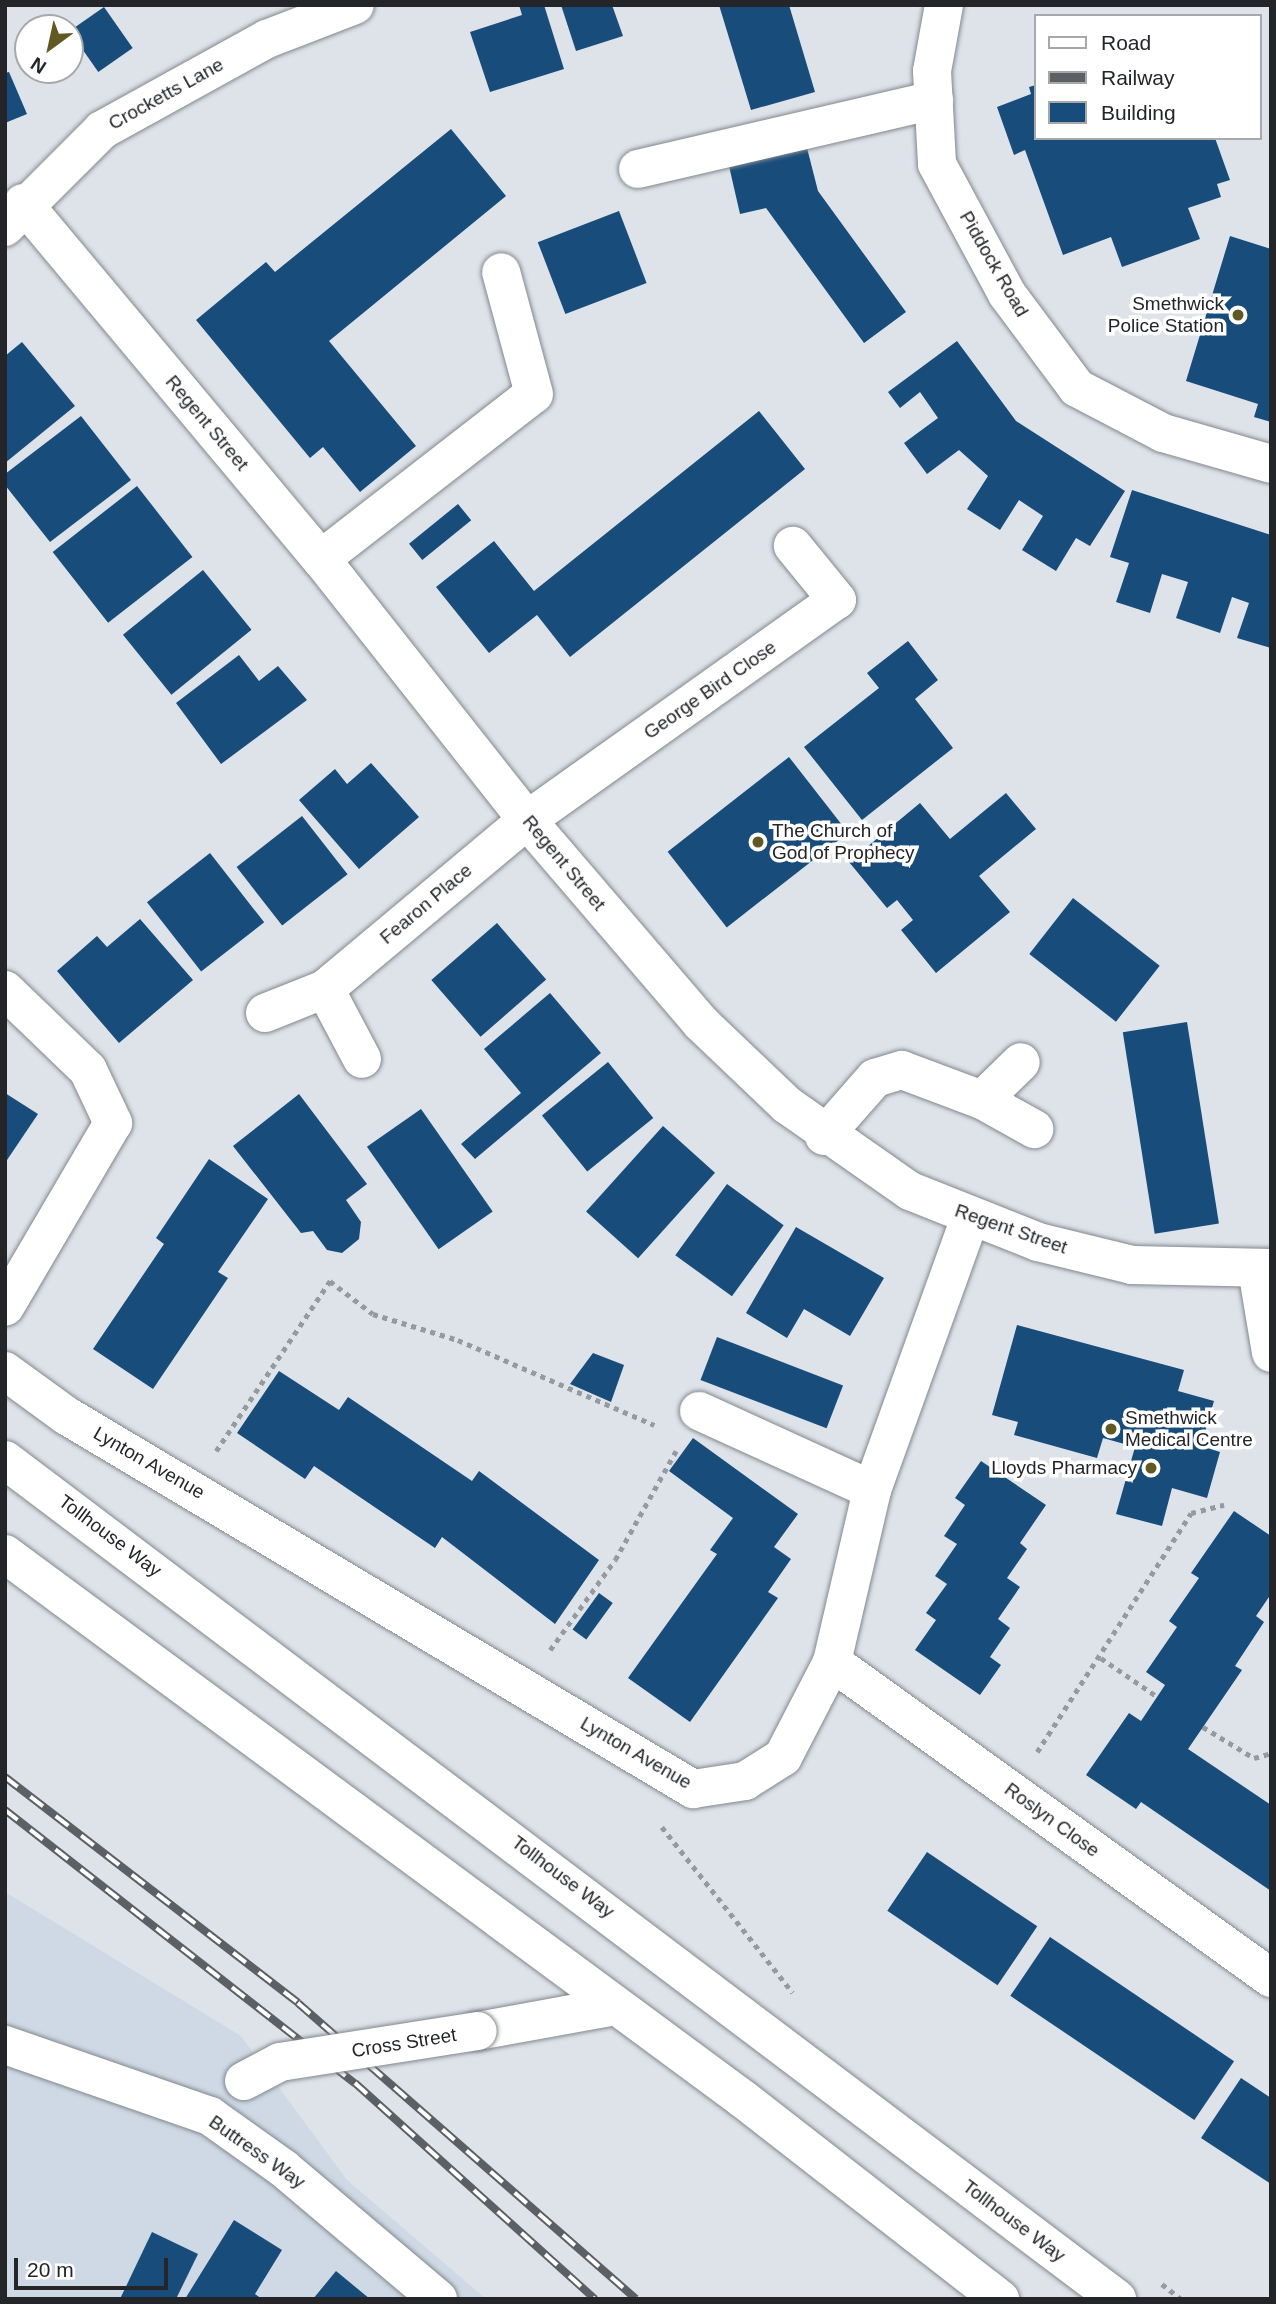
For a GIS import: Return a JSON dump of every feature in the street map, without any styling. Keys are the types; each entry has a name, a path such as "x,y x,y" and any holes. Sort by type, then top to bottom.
{"street":[{"name":"Piddock Road","path":"944,5 934,100 937,163 1007,294 1077,388 1163,433 1271,464"},
{"name":"Crocketts Lane","path":"14,215 102,130 267,39 344,8"},
{"path":"638,169 934,100"},
{"name":"Regent Street","path":"14,215 321,559 527,820 701,1023 824,1136 911,1191 970,1218 1132,1265 1264,1268"},
{"path":"321,559 534,394 501,272"},
{"name":"George Bird Close","path":"527,820 837,600 793,546"},
{"name":"Fearon Place","path":"265,1013 326,989 527,820"},
{"path":"326,989 362,1059"},
{"path":"5,990 89,1070 113,1124 5,1307"},
{"path":"982,1100 1021,1062"},
{"path":"824,1136 876,1078 902,1070 982,1100 1034,1129"},
{"name":"Lynton Avenue","path":"5,1371 67,1416 191,1487 693,1789 745,1781 783,1757 832,1662 872,1490 970,1218"},
{"path":"1264,1268 1271,1353"},
{"path":"691,1424 872,1490"},
{"name":"Tollhouse Way","path":"5,1460 1117,2299"},
{"path":"5,1554 615,2006 1000,2299"},
{"name":"Roslyn Close","path":"832,1662 1271,1979"},
{"name":"Cross Street","path":"210,2116 244,2081 280,2062 615,2006"},
{"name":"Buttress Way","path":"5,2045 210,2116 283,2168 438,2299"}],"path":[{"path":"191,1487 330,1281 373,1314 458,1340 691,1424 615,1560 523,1688"},
{"path":"1011,1791 1101,1658 1191,1513 1224,1505"},
{"path":"1101,1658 1157,1697"},
{"path":"1203,1727 1254,1758 1271,1753"},
{"path":"630,1751 661,1825 795,1996"}],"shaded area":[{"path":"5,1892 241,2036 347,2180 486,2299 5,2299"}],"building":[{"path":"519,5 544,5 564,69 490,92 470,32 522,15"},
{"path":"561,5 612,5 623,36 576,51"},
{"path":"719,5 789,5 815,92 751,110"},
{"path":"104,7 133,48 98,72 84,52 84,21"},
{"path":"9,72 27,114 5,123 5,73"},
{"path":"1034,86 1034,140 1216,140 1230,180 1217,184 1221,197 1188,208 1200,239 1122,267 1111,237 1063,255 1025,150 1014,155 997,107 1031,94 1029,87"},
{"path":"451,129 506,196 329,341 416,446 360,492 323,447 310,458 196,320 266,262 275,272"},
{"path":"807,148 818,191 906,312 864,343 766,208 740,214 729,166"},
{"path":"619,211 647,283 565,314 538,242"},
{"name":"Smethwick Police Station","path":"1230,236 1271,249 1271,422 1254,417 1258,404 1186,381"},
{"path":"957,341 1016,421 1125,491 1090,546 1076,538 1056,571 1022,550 1043,516 1019,500 1000,530 967,509 988,476 959,450 927,474 904,443 938,418 920,392 900,408 888,392"},
{"path":"22,342 75,406 5,463 5,356"},
{"path":"759,411 805,469 570,657 537,615 489,653 436,587 494,541 534,591"},
{"path":"81,416 131,480 50,542 5,485 5,474"},
{"path":"137,486 192,557 108,623 53,552"},
{"path":"1132,490 1271,535 1271,648 1237,638 1249,603 1232,597 1220,633 1176,618 1188,582 1162,574 1150,613 1116,602 1129,563 1110,557"},
{"path":"458,504 471,520 422,560 409,544"},
{"path":"203,570 251,630 171,695 123,635"},
{"path":"908,641 938,680 915,699 953,748 862,820 804,747 879,688 867,673"},
{"path":"239,655 259,681 278,666 307,700 221,764 176,703"},
{"name":"The Church of God of Prophecy","path":"789,757 848,833 727,927 668,852"},
{"path":"371,763 419,817 359,869 299,800 335,769 347,784"},
{"path":"1006,793 1036,829 979,876 1010,912 936,973 901,930 913,920 897,900 887,908 849,862 920,803 950,839"},
{"path":"302,816 348,874 282,925 237,867"},
{"path":"210,853 264,922 201,972 147,902"},
{"path":"1073,898 1160,966 1116,1022 1029,954"},
{"path":"140,919 193,980 119,1043 57,971 97,936 107,947"},
{"path":"497,923 546,980 481,1037 431,980"},
{"path":"550,993 601,1053 475,1159 461,1144 521,1093 484,1049"},
{"path":"1187,1022 1219,1223 1155,1234 1123,1032"},
{"path":"608,1062 653,1118 587,1171 542,1115"},
{"path":"5,1093 38,1114 5,1163"},
{"path":"299,1094 367,1184 346,1200 361,1222 359,1239 342,1253 327,1250 313,1231 301,1233 233,1146"},
{"path":"421,1109 493,1211 439,1249 367,1147"},
{"path":"663,1126 715,1173 638,1258 586,1211"},
{"path":"209,1159 268,1199 218,1272 228,1278 153,1389 93,1349 164,1244 156,1238"},
{"path":"727,1184 784,1225 732,1296 675,1255"},
{"path":"796,1227 884,1278 850,1336 804,1309 787,1338 746,1313"},
{"name":"Smethwick Medical Centre","path":"1017,1325 1184,1370 1178,1391 1214,1401 1201,1446 1220,1452 1207,1498 1172,1488 1162,1526 1116,1514 1135,1447 1103,1438 1097,1458 1014,1435 1018,1422 992,1415"},
{"path":"717,1337 843,1385 827,1428 701,1380"},
{"path":"593,1353 624,1365 611,1402 570,1384"},
{"path":"279,1371 339,1410 348,1397 472,1481 479,1471 599,1560 555,1624 442,1537 435,1548 314,1466 305,1479 237,1433"},
{"path":"693,1438 798,1514 774,1547 791,1559 768,1592 778,1598 690,1722 628,1678 717,1554 710,1550 733,1518 669,1471"},
{"path":"981,1461 1046,1505 1020,1543 1027,1549 1007,1578 1020,1587 998,1619 1010,1628 990,1657 1001,1665 980,1695 915,1650 936,1620 926,1613 947,1584 935,1576 957,1544 944,1536 965,1505 955,1498"},
{"path":"1234,1511 1271,1536 1271,1594 1256,1616 1264,1622 1235,1666 1242,1670 1188,1749 1271,1805 1271,1891 1141,1802 1136,1809 1086,1775 1129,1713 1141,1721 1165,1685 1146,1672 1177,1627 1169,1621 1199,1578 1191,1573"},
{"path":"599,1593 613,1603 586,1639 573,1629"},
{"path":"927,1852 1037,1926 998,1985 887,1911"},
{"path":"1050,1937 1234,2061 1194,2120 1010,1996"},
{"path":"1241,2078 1271,2098 1271,2184 1201,2138"},
{"path":"234,2220 282,2250 255,2294 262,2299 185,2299"},
{"path":"152,2232 198,2254 176,2299 120,2299"},
{"path":"336,2271 370,2299 313,2299"}],"railway":[{"path":"5,1777 298,2003 636,2299"},
{"path":"5,1810 355,2083 595,2299"}],"place":[{"name":"Smethwick Police Station","path":"1238,315"},
{"name":"The Church of God of Prophecy","path":"758,842"},
{"name":"Smethwick Medical Centre","path":"1111,1429"},
{"name":"Lloyds Pharmacy","path":"1151,1468"}]}
